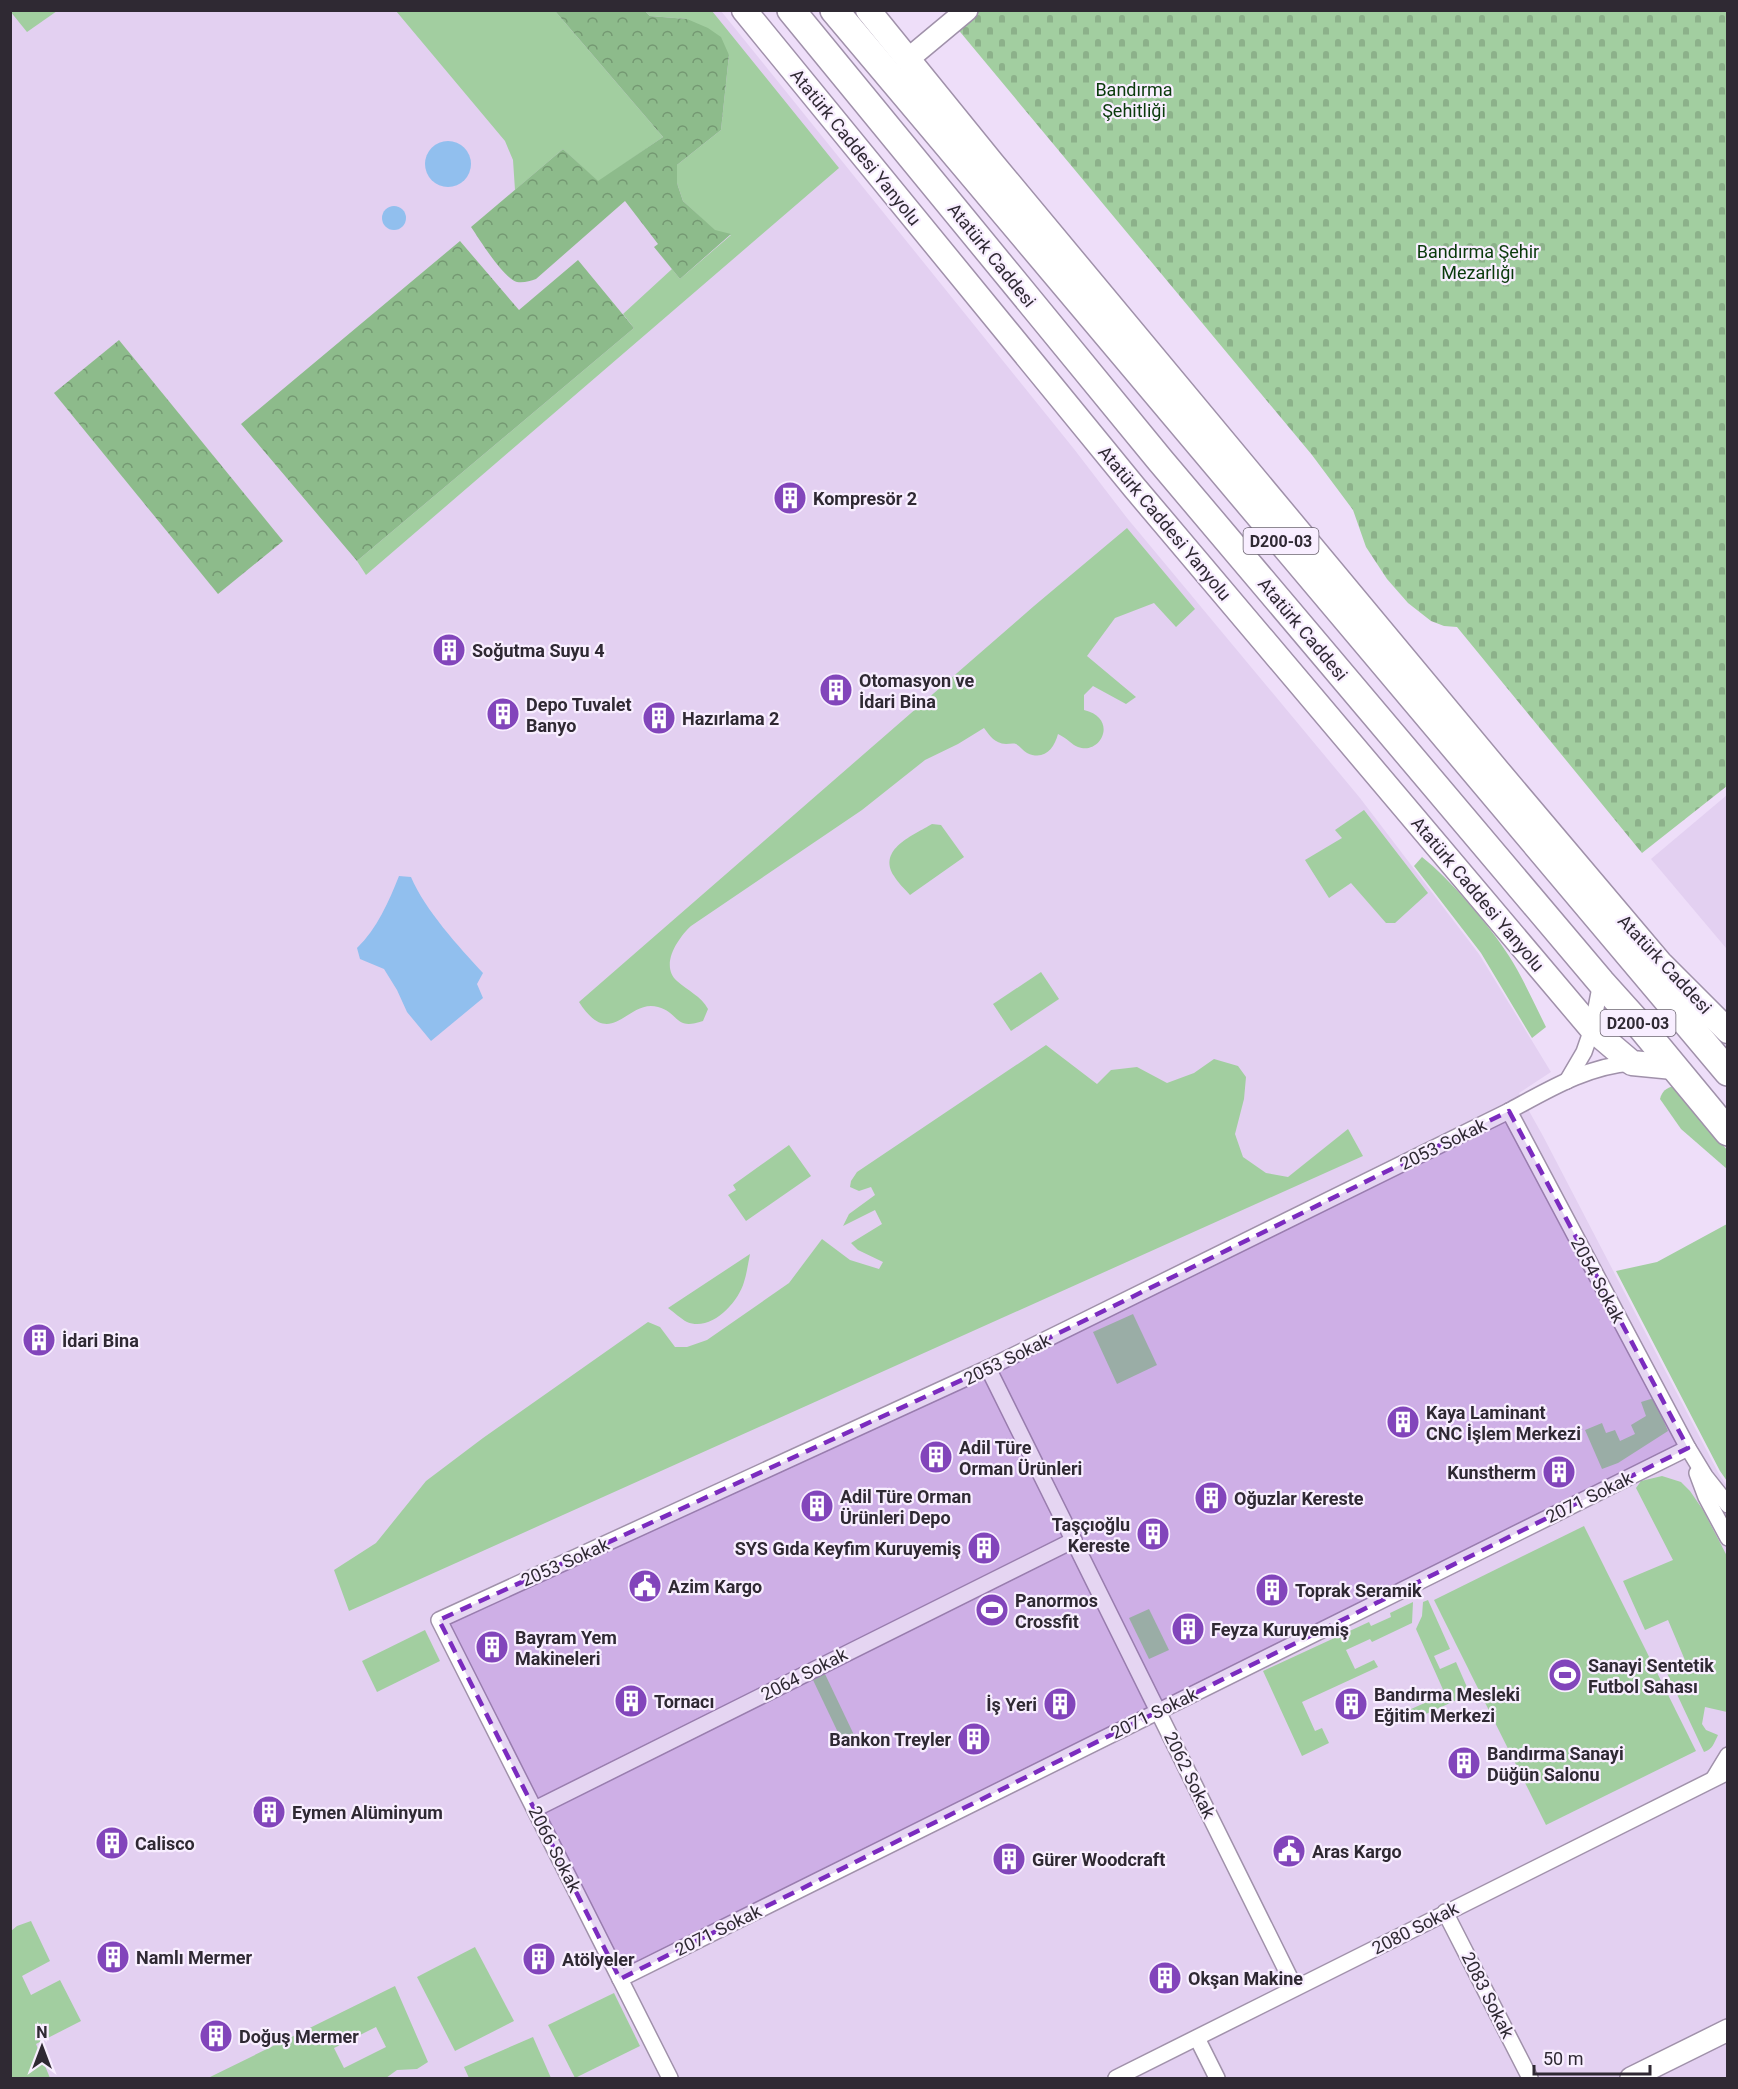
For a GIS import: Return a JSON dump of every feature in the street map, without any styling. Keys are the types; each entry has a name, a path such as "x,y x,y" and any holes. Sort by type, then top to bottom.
{"highway":[{"name":"Atatürk Caddesi","path":"791,10 1153,450 1728,1132"},
{"name":"Atatürk Caddesi","path":"834,10 1728,1072"}],"main road":[{"name":"Atatürk Caddesi Yanyolu","path":"744,10 1134,487 1592,1029 1632,1064"},
{"name":"Atatürk Caddesi","path":"868,10 1332,574 1645,945 1728,1031"},
{"path":"1632,1064 1673,1067"}],"street":[{"path":"907,60 966,10"},
{"path":"1567,1081 1584,1052 1592,1029 1601,982"},
{"name":"2053 Sokak","path":"439,1620 988,1368 1567,1081 1600,1068 1617,1064 1632,1064"},
{"name":"2054 Sokak","path":"1509,1111 1688,1448 1728,1505"},
{"name":"2062 Sokak","path":"988,1368 1295,1988"},
{"name":"2054 Sokak","path":"1688,1448 1706,1497 1728,1538"},
{"name":"2071 Sokak","path":"620,1979 1688,1448"},
{"name":"2064 Sokak","path":"534,1809 1074,1540"},
{"name":"2066 Sokak","path":"439,1620 670,2079"},
{"name":"2080 Sokak","path":"1116,2079 1721,1775 1728,1755"},
{"name":"2083 Sokak","path":"1445,1912 1530,2079"},
{"path":"1630,2079 1728,2030"},
{"path":"1197,2038 1217,2079"}],"highlighted area":[{"path":"1509,1111 1688,1448 620,1979 439,1620 988,1368"}],"shaded area":[{"path":"11,11 721,11 1127,518 1360,798 1479,954 1551,1072 1519,1093 1727,1486 1727,2078 11,2078"},
{"path":"1727,795 1728,947 1726,948 1651,859"}],"green space":[{"path":"11,10 57,11 27,32"},
{"name":"Bandırma Şehir Mezarlığı","path":"976,10 1727,11 1727,786 1642,853 1457,627 1444,626 1431,621 1408,603 1387,579 1366,547 1353,510 1312,455 956,27"},
{"path":"396,11 555,11 663,137 598,182 563,149 515,190 513,160 505,141"},
{"path":"555,11 645,11 650,16 687,19 708,28 721,37 729,55 721,130 677,165 677,183 683,201 715,230 731,234 680,279 654,247 658,244 625,201 536,279 527,282 517,282 505,274 471,227 563,149 598,181 663,137"},
{"path":"645,11 712,11 839,168 366,575 357,561 634,328 623,314 672,269 680,279 731,235 715,231 683,201 677,183 677,165 721,130 729,55 687,19 650,16"},
{"path":"460,241 519,310 578,260 634,328 357,561 241,424"},
{"path":"119,340 283,541 218,594 54,393"},
{"path":"1127,528 1195,609 1176,627 1154,603 1115,618 1087,656 1136,697 1126,704 1093,686 1084,695 1084,710 1095,714 1101,720 1104,728 1103,735 1094,746 1078,747 1058,734 1051,749 1038,756 1026,752 1016,744 996,741 984,728 925,760 862,810 686,931 673,952 670,967 677,981 705,1004 708,1009 703,1021 694,1024 682,1023 665,1010 647,1006 610,1024 601,1023 591,1016 579,1002 1034,606"},
{"path":"1364,810 1428,893 1395,923 1386,923 1351,883 1329,898 1305,860 1342,838 1335,830"},
{"path":"932,824 941,825 964,857 910,895 894,876 890,858 900,844"},
{"path":"1422,857 1469,904 1514,964 1546,1027 1532,1038 1481,953 1414,866"},
{"path":"1041,972 1059,999 1011,1031 993,1004"},
{"path":"1046,1045 1097,1084 1111,1070 1137,1067 1167,1083 1194,1073 1214,1059 1238,1066 1246,1077 1244,1099 1235,1134 1243,1157 1266,1173 1288,1177 1348,1129 1363,1156 349,1611 334,1570 376,1543 426,1481 648,1322 660,1327 675,1347 687,1347 707,1340 789,1283 822,1239 850,1260 879,1269 883,1262 858,1250 851,1243 882,1224 875,1210 843,1226 849,1214 875,1195 871,1187 859,1191 850,1187 857,1172"},
{"path":"1674,1086 1727,1150 1727,1169 1681,1129 1660,1099 1665,1090"},
{"path":"789,1145 811,1176 746,1221 728,1195 736,1190 733,1185"},
{"path":"1727,1224 1727,1481 1616,1271 1657,1262"},
{"path":"750,1254 741,1290 730,1307 722,1314 705,1323 696,1324 687,1322 668,1308"},
{"path":"1133,1314 1157,1365 1117,1384 1093,1332"},
{"path":"1654,1398 1668,1431 1618,1463 1602,1469 1585,1430 1602,1423 1606,1433 1615,1430 1620,1441 1635,1434 1631,1425 1646,1416 1641,1402"},
{"path":"1662,1476 1681,1482 1690,1491 1703,1510 1727,1556 1727,1712 1705,1707 1702,1724 1706,1730 1718,1735 1711,1747 1704,1752 1667,1673 1687,1665 1668,1620 1645,1630 1623,1581 1673,1560 1636,1488 1641,1481"},
{"name":"Sanayi Sentetik Futbol Sahası","path":"1584,1526 1696,1751 1546,1825 1434,1600"},
{"path":"1428,1600 1450,1649 1434,1656 1440,1669 1456,1662 1470,1694 1406,1723 1402,1713 1445,1694 1416,1629 1422,1616 1423,1602"},
{"path":"1413,1602 1412,1623 1372,1642 1370,1639 1346,1650 1355,1669 1374,1660 1378,1667 1302,1702 1315,1731 1322,1728 1329,1743 1302,1756 1263,1671 1369,1622 1371,1626 1391,1617 1390,1613"},
{"path":"1149,1609 1169,1650 1149,1659 1129,1618"},
{"path":"425,1630 440,1661 377,1692 362,1661"},
{"path":"825,1674 855,1737 843,1743 813,1680"},
{"path":"31,1921 50,1961 22,1976 31,1995 60,1980 81,2021 36,2044 50,2078 11,2078 11,1931"},
{"path":"475,1947 514,2021 455,2051 417,1977"},
{"path":"395,1986 428,2062 417,2069 397,2070 386,2078 208,2078","holes":["376,2027 386,2047 344,2068 334,2048"]},
{"path":"614,1993 640,2046 575,2078 548,2025"},
{"path":"533,2037 551,2078 469,2078 464,2067"}],"water":[{"path":"448,141 464,148 471,164 464,180 448,187 432,180 425,164 432,148"},
{"path":"394,206 402,210 406,218 402,226 394,230 386,226 382,218 386,210"},
{"path":"399,876 411,877 434,915 483,973 477,984 483,998 431,1041 407,1012 384,969 360,959 357,948 387,905"}],"place":[{"name":"Kompresör 2","path":"790,498"},
{"name":"Soğutma Suyu 4","path":"449,650"},
{"name":"Otomasyon ve İdari Bina","path":"836,690"},
{"name":"Depo Tuvalet Banyo","path":"503,714"},
{"name":"Hazırlama 2","path":"659,718"},
{"name":"İdari Bina","path":"39,1340"},
{"name":"Kaya Laminant CNC İşlem Merkezi","path":"1403,1422"},
{"name":"Adil Türe Orman Ürünleri","path":"936,1457"},
{"name":"Kunstherm","path":"1559,1472"},
{"name":"Oğuzlar Kereste","path":"1211,1498"},
{"name":"Adil Türe Orman Ürünleri Depo","path":"817,1506"},
{"name":"Taşçıoğlu Kereste","path":"1153,1534"},
{"name":"SYS Gıda Keyfim Kuruyemiş","path":"984,1548"},
{"name":"Azim Kargo","path":"645,1586"},
{"name":"Toprak Seramik","path":"1272,1590"},
{"name":"Panormos Crossfit","path":"992,1610"},
{"name":"Feyza Kuruyemiş","path":"1188,1629"},
{"name":"Bayram Yem Makineleri","path":"492,1647"},
{"name":"Sanayi Sentetik Futbol Sahası","path":"1565,1675"},
{"name":"Tornacı","path":"631,1701"},
{"name":"İş Yeri","path":"1060,1704"},
{"name":"Bandırma Mesleki Eğitim Merkezi","path":"1351,1704"},
{"name":"Bankon Treyler","path":"974,1739"},
{"name":"Bandırma Sanayi Düğün Salonu","path":"1464,1763"},
{"name":"Eymen Alüminyum","path":"269,1812"},
{"name":"Calisco","path":"112,1843"},
{"name":"Aras Kargo","path":"1289,1851"},
{"name":"Gürer Woodcraft","path":"1009,1859"},
{"name":"Namlı Mermer","path":"113,1957"},
{"name":"Atölyeler","path":"539,1959"},
{"name":"Okşan Makine","path":"1165,1978"},
{"name":"Doğuş Mermer","path":"216,2036"}],"park label":[{"name":"Bandırma Şehitliği","path":"1134,100"}]}
